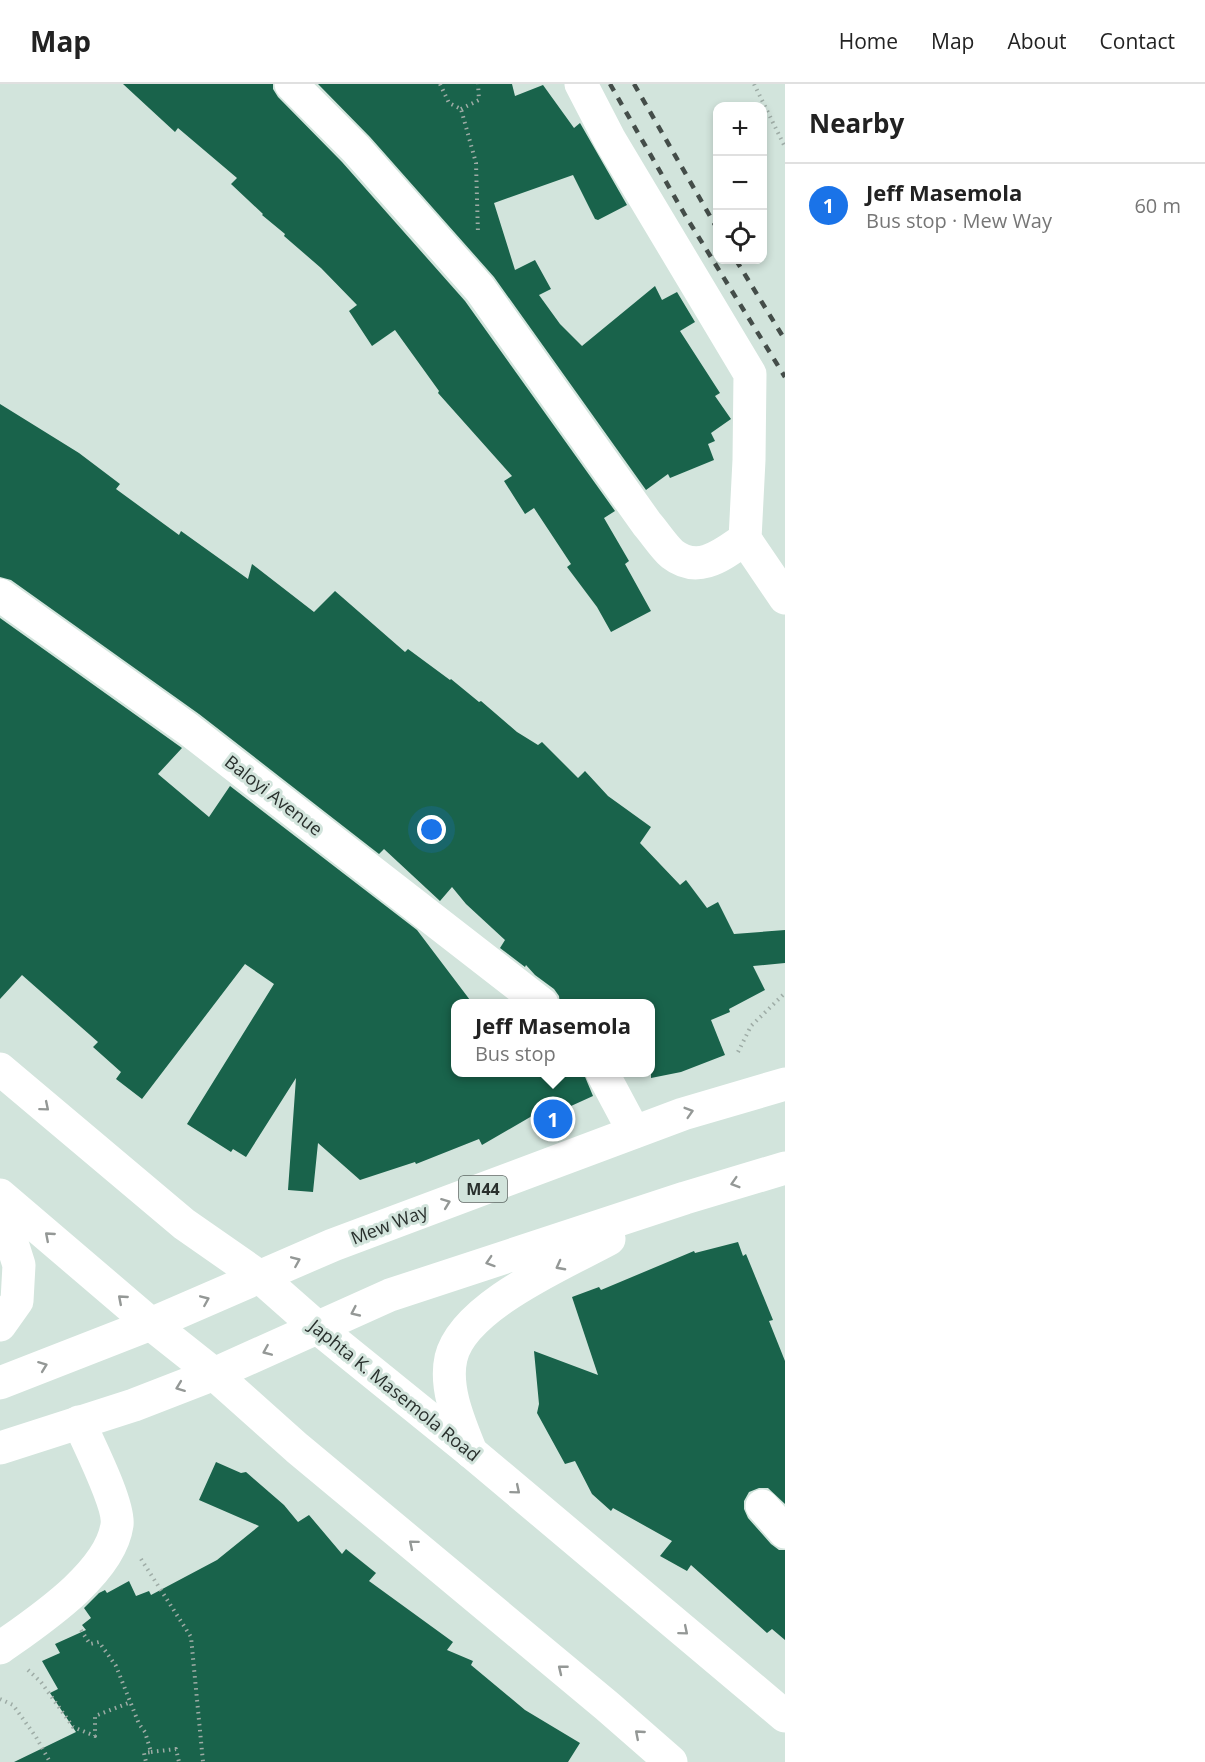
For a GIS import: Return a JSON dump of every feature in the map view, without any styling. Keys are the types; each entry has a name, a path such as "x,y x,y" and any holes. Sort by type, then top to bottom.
{"main road":[{"path":"291,84 356,149 480,288 648,524 672,554 688,561 701,563 716,559 745,539"},
{"path":"580,84 610,140 750,374 745,539 785,598"},
{"name":"Baloyi Avenue","path":"0,595 188,729 536,999"},
{"name":"Japhta K. Masemola Road","path":"0,1069 184,1224 260,1277 319,1329 471,1452 785,1716"},
{"path":"605,1077 634,1132"},
{"name":"Mew Way","path":"0,1383 151,1324 333,1245 683,1114 785,1084"},
{"path":"0,1448 134,1405 214,1374 319,1329 390,1295 685,1198 785,1168"},
{"path":"0,1195 671,1762"},
{"path":"471,1452 459,1422 450,1376 451,1358 459,1340 470,1325 489,1307 518,1288 685,1198"},
{"path":"0,1227 13,1246 19,1265 18,1301 0,1325"},
{"path":"1,1647 63,1602 100,1563 117,1524 114,1504 79,1422"},
{"path":"762,1506 785,1532"}],"path":[{"path":"440,84 449,103 461,109 476,163 480,288"},
{"path":"461,109 479,100 478,84"},
{"path":"754,84 785,147"},
{"path":"738,1052 751,1026 785,993"},
{"path":"117,1524 191,1637 204,1762"},
{"path":"63,1602 90,1644 99,1642 116,1666 139,1724 145,1732 151,1752"},
{"path":"1,1647 41,1682 73,1727 95,1736 95,1716 131,1702"},
{"path":"0,1699 13,1705 36,1737 50,1762"},
{"path":"146,1762 144,1754 176,1749 179,1762"}],"building":[{"path":"123,84 273,84 278,97 342,162 465,301 615,511 604,518 629,561 625,564 651,611 611,632 597,607 567,567 571,564 534,508 525,514 504,481 512,476 438,393 439,391 395,330 372,346 349,311 357,305 231,184 237,178 178,128 175,132"},
{"path":"318,84 512,84 515,96 543,85 574,128 580,123 627,205 598,220 595,219 573,175 494,203 515,270 535,260 551,289 539,295 560,324 582,346 655,286 662,300 677,292 695,322 680,331 720,393 715,396 731,419 711,433 715,441 708,444 714,460 670,478 668,474 646,490 494,277 370,137"},
{"path":"0,404 79,453 120,484 116,489 179,535 181,531 248,579 252,564 314,612 335,591 405,652 408,649 451,679 517,732 538,745 542,742 578,778 585,771 608,796 651,827 640,843 680,885 686,880 707,908 718,902 734,934 785,930 785,963 753,966 765,990 729,1009 730,1012 711,1020 725,1055 681,1072 651,1078 655,1077 655,999 559,999 554,989 526,965 525,967 500,948 505,940 466,904 452,887 440,901 384,849 379,854 199,714 11,580 0,577"},
{"path":"0,618 182,748 158,774 209,817 230,786 417,930 469,999 451,999 451,1077 585,1077 593,1096 549,1116 544,1109 482,1145 479,1139 416,1164 415,1162 360,1180 318,1143 313,1192 288,1190 296,1078 246,1157 233,1149 231,1152 187,1124 274,984 245,964 142,1099 116,1079 121,1072 93,1047 98,1042 22,975 0,999"},
{"path":"738,1242 743,1256 746,1254 773,1320 769,1321 785,1361 785,1504 768,1488 759,1488 749,1492 744,1501 744,1509 748,1518 771,1544 779,1550 785,1550 785,1640 772,1629 767,1633 691,1565 687,1571 660,1556 672,1541 613,1508 611,1511 592,1494 575,1461 565,1464 537,1413 539,1404 534,1351 598,1375 572,1297 599,1287 601,1290 694,1251 695,1253"},
{"path":"216,1462 241,1473 246,1472 284,1505 298,1522 309,1515 342,1554 346,1549 376,1573 369,1581 453,1642 447,1650 473,1661 471,1665 525,1710 580,1743 568,1762 14,1762 76,1732 50,1693 58,1689 42,1661 60,1653 55,1644 86,1630 82,1625 91,1618 84,1608 99,1593 105,1590 107,1593 129,1581 136,1596 149,1591 151,1595 217,1560 259,1526 199,1500"}],"railway":[{"path":"610,84 685,215 785,377"},
{"path":"634,84 713,221"},
{"path":"738,264 785,340"}],"place":[{"name":"Jeff Masemola","path":"553,1119"}]}
